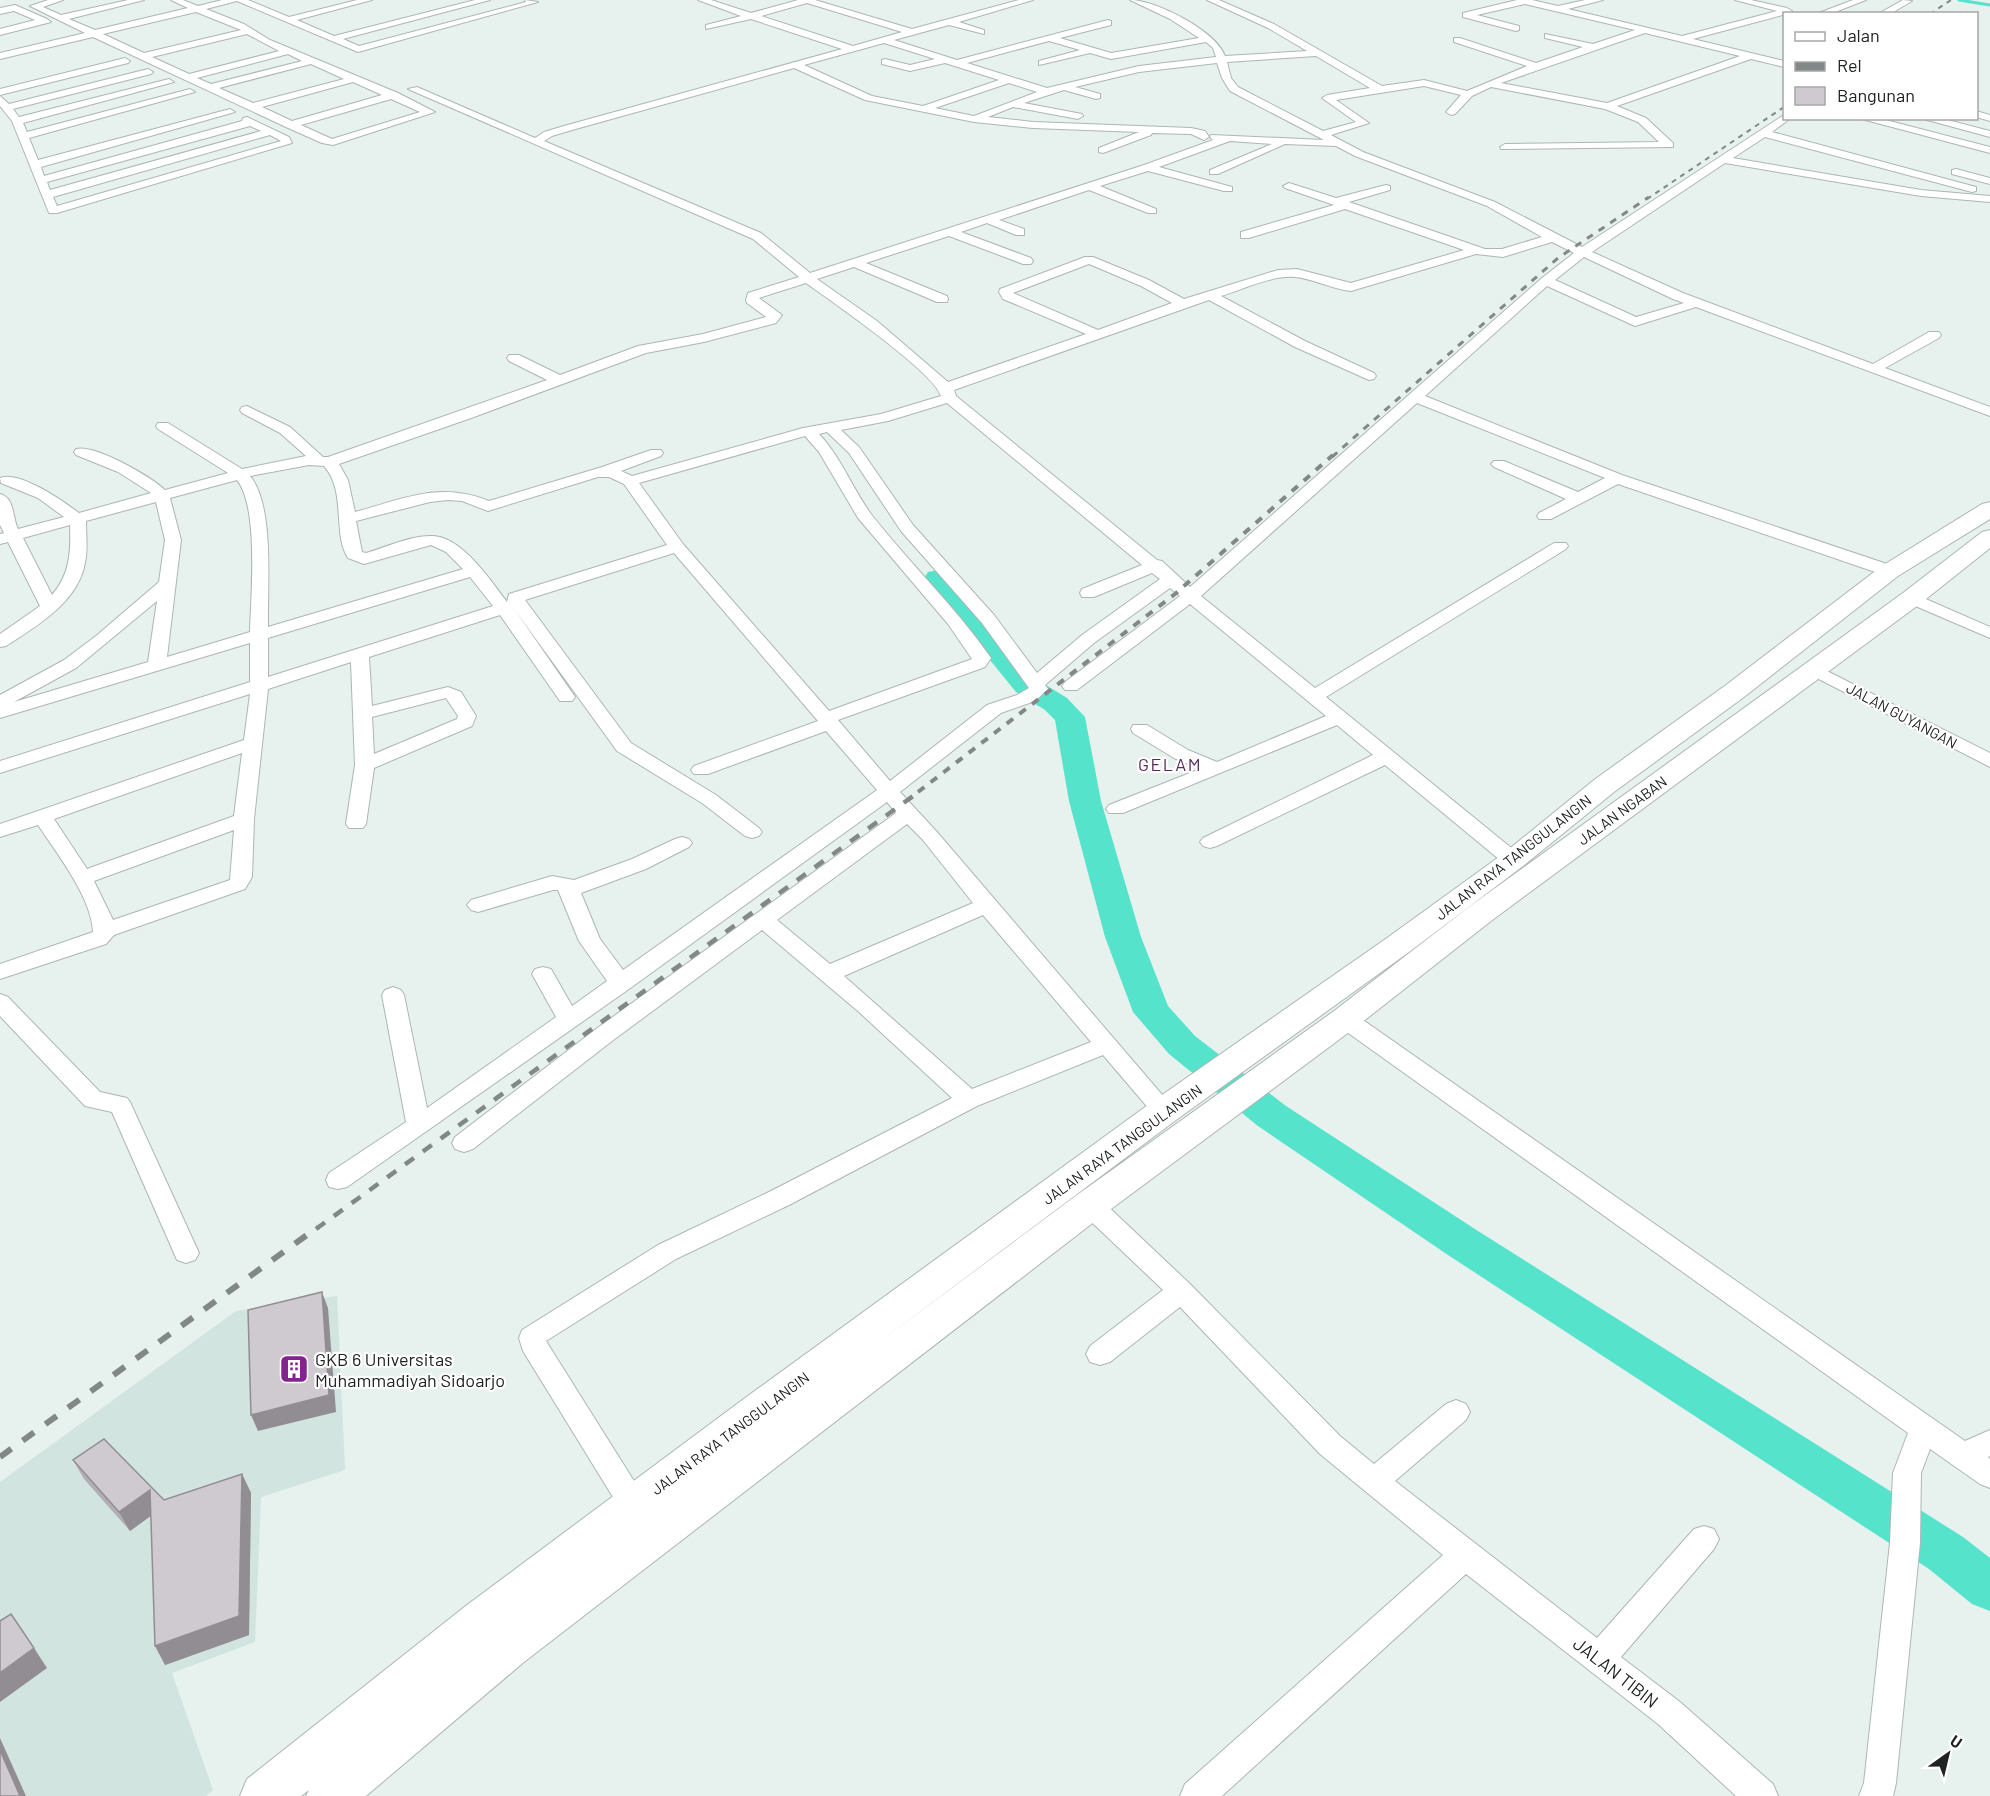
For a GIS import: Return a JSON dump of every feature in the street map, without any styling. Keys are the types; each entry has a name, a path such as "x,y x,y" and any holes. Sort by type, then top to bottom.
{"highway":[{"name":"JALAN RAYA TANGGULANGIN","path":"264,1796 496,1634 1090,1205 1228,1086 1604,786 1735,691 1890,571 1990,508"},
{"name":"JALAN NGABAN","path":"1228,1086 1345,1019 1480,914 1912,598 1990,537"},
{"name":"JALAN RAYA TANGGULANGIN","path":"552,1592 634,1506 759,1410 1164,1111 1228,1086"},
{"name":"JALAN RAYA TANGGULANGIN","path":"330,1796 496,1634"}],"street":[{"path":"7,5 31,0"},
{"path":"47,21 34,6 59,0"},
{"path":"0,42 100,0"},
{"path":"240,0 355,48 534,2 529,0"},
{"path":"287,20 368,0"},
{"path":"333,39 486,0"},
{"path":"702,0 852,49"},
{"path":"720,3 733,0"},
{"path":"709,27 807,0 911,32"},
{"path":"540,139 1029,0"},
{"path":"1134,0 1173,16 1209,39 1217,48 1226,80 1234,89 1368,158 1491,204 1551,238 1696,303 1990,412"},
{"path":"1211,0 1271,26 1380,90"},
{"path":"1556,9 1599,0"},
{"path":"1739,0 1792,12"},
{"path":"1765,6 1784,0"},
{"path":"1826,12 1862,0"},
{"path":"0,56 231,1"},
{"path":"1516,28 1466,15 1523,1 1783,64"},
{"path":"1886,12 1908,1"},
{"path":"59,18 330,142 430,112 267,42 197,9 173,2"},
{"path":"980,3 1000,8"},
{"path":"0,32 59,18 142,4"},
{"path":"75,25 142,4"},
{"path":"215,4 256,23"},
{"path":"7,5 47,21 200,98"},
{"path":"1684,39 1783,14"},
{"path":"0,21 30,15"},
{"path":"947,22 981,32"},
{"path":"955,63 1107,22"},
{"path":"311,30 333,25"},
{"path":"1408,75 1424,83 1464,93 1536,66 1645,30"},
{"path":"144,56 247,31"},
{"path":"1548,36 1593,48"},
{"path":"1048,38 1111,56 1209,39"},
{"path":"884,40 1048,92"},
{"path":"1457,40 1536,66"},
{"path":"256,45 267,42"},
{"path":"1042,63 1091,50"},
{"path":"189,77 289,51"},
{"path":"1608,106 1752,56 1774,51"},
{"path":"974,119 1010,103 1122,72 1318,53"},
{"path":"885,62 910,68 944,59"},
{"path":"0,92 125,61"},
{"path":"210,87 312,61"},
{"path":"168,67 179,64"},
{"path":"791,67 828,74 857,97 1004,125 1285,141 1332,140 1364,123 1327,98 1424,83"},
{"path":"311,76 334,70"},
{"path":"148,72 3,104 17,121 23,136 35,150 34,165 52,210 62,210 287,143 214,104 254,91"},
{"path":"251,107 354,79"},
{"path":"920,110 1008,80"},
{"path":"17,121 169,82"},
{"path":"1489,84 1608,106 1642,120 1671,145 1505,147"},
{"path":"408,86 540,139 752,233 809,279 872,324 947,393 1156,565 1189,597 1513,860"},
{"path":"350,93 373,87"},
{"path":"1066,87 1096,96"},
{"path":"23,136 190,92"},
{"path":"1451,112 1464,93"},
{"path":"290,125 394,96"},
{"path":"1010,103 1093,119"},
{"path":"353,107 400,121"},
{"path":"270,116 293,109"},
{"path":"34,165 230,112"},
{"path":"331,113 348,119"},
{"path":"1871,120 1990,149"},
{"path":"1933,120 1990,134"},
{"path":"41,180 251,122"},
{"path":"1071,686 1189,597 1546,281 1584,252 1781,122 1922,163"},
{"path":"47,195 270,132"},
{"path":"1103,150 1145,134 1203,135"},
{"path":"1760,136 1914,181"},
{"path":"1760,136 1990,193"},
{"path":"7,537 78,519 159,494 240,474 323,460 469,414 638,351 771,320 775,315 750,298 1149,167 1228,138"},
{"path":"1214,172 1285,141"},
{"path":"1731,156 1819,170"},
{"path":"1731,156 1922,193 1990,199"},
{"path":"1149,167 1228,189"},
{"path":"1945,169 1990,181"},
{"path":"1089,186 1152,211"},
{"path":"1289,186 1475,251 1503,253 1551,238"},
{"path":"1245,235 1386,188"},
{"path":"989,220 1020,232"},
{"path":"950,232 1027,261"},
{"path":"630,481 809,431 883,418 1097,334 1266,277 1288,273 1308,275 1339,286 1351,287 1475,251"},
{"path":"1097,334 1008,296 1005,292 1089,260 1300,344 1369,376"},
{"path":"854,265 942,299"},
{"path":"1546,281 1635,322 1696,303"},
{"path":"1873,369 1934,335"},
{"path":"514,358 558,380"},
{"path":"1415,397 1617,478 1890,571"},
{"path":"247,410 280,425 323,460 339,477 349,518 352,550 358,558 372,557 428,541 440,541 448,545 509,606 624,747 709,800 752,832"},
{"path":"0,972 98,939 106,930 238,884 242,877 244,819 259,690 257,636 259,523 251,487 240,474 163,426"},
{"path":"828,428 854,450 907,528 988,619 1036,689"},
{"path":"701,770 979,663 982,658 964,630 863,514 829,453 809,431"},
{"path":"81,452 124,470 159,494 169,519 173,540 157,665"},
{"path":"349,518 430,497 448,495 465,496 488,506 584,475 606,471 656,453"},
{"path":"1499,465 1578,498"},
{"path":"606,471 630,481 641,500 677,547 908,814 930,836 986,906 1164,1111"},
{"path":"1545,516 1617,478"},
{"path":"6,480 57,502 78,519"},
{"path":"34,491 2,500 8,523 7,537 48,606"},
{"path":"0,642 33,620 72,578 78,554 78,519"},
{"path":"1312,697 1560,546"},
{"path":"0,767 361,659 677,547"},
{"path":"1088,593 1156,565"},
{"path":"0,712 473,571"},
{"path":"338,1180 621,984 889,791 994,709 1036,689 1088,639 1171,579"},
{"path":"0,702 70,664 102,640 169,582"},
{"path":"1912,598 1990,633"},
{"path":"509,606 566,697"},
{"path":"356,824 365,765 361,714 361,659"},
{"name":"JALAN GUYANGAN","path":"1813,669 1990,761"},
{"path":"0,778 259,690"},
{"path":"361,714 448,692 455,696 467,716 465,722 457,726 365,765"},
{"path":"1116,809 1337,718"},
{"path":"1140,729 1181,754 1216,769"},
{"path":"0,831 253,742"},
{"path":"1210,842 1385,756"},
{"path":"464,1143 604,1035 908,814"},
{"path":"42,816 83,878 106,930"},
{"path":"83,878 244,819"},
{"path":"568,890 639,864 682,843"},
{"path":"478,905 552,883 563,883 590,941 621,984"},
{"path":"828,974 986,906"},
{"path":"762,919 828,974 969,1100"},
{"path":"543,974 568,1019"},
{"path":"393,995 419,1126"},
{"path":"0,1002 93,1100 119,1104 122,1108 186,1253"},
{"path":"1345,1019 1990,1475"},
{"path":"634,1506 533,1343 532,1338 536,1334 667,1252 780,1198 969,1100 1105,1045"},
{"name":"JALAN TIBIN","path":"1090,1205 1181,1291 1330,1445 1465,1556 1670,1713 1761,1796"},
{"path":"1100,1354 1181,1291"},
{"path":"1374,1481 1456,1412"},
{"path":"1876,1796 1880,1783 1905,1528 1907,1473 1924,1427"},
{"path":"1963,1456 1990,1443"},
{"path":"1599,1659 1704,1539"},
{"path":"1197,1796 1465,1556"}],"shaded area":[{"path":"337,1296 345,1470 261,1497 255,1642 172,1673 213,1790 206,1796 0,1796 0,1482 236,1311"}],"building":[{"name":"GKB 6 Universitas Muhammadiyah Sidoarjo","path":"322,1292 329,1395 251,1415 248,1310"},
{"path":"104,1439 164,1500 242,1474 239,1616 155,1646 150,1490 119,1512 73,1460"},
{"path":"11,1614 34,1648 0,1673 0,1621"},
{"path":"0,1750 20,1796 0,1796"}],"waterway":[{"path":"1959,0 1990,5"},
{"path":"938,578 1027,686 1056,704 1070,717 1085,801 1123,937 1152,1012 1182,1045 1272,1116 1463,1243 1946,1553 1990,1588"}],"railway":[{"path":"1933,12 1951,0"},
{"path":"1647,199 1783,108"},
{"path":"1332,457 1558,258 1649,197"},
{"path":"918,792 1175,594 1333,455"},
{"path":"316,1229 920,791"},
{"path":"0,1457 318,1227"}],"place":[{"name":"GKB 6 Universitas Muhammadiyah Sidoarjo","path":"294,1369"}],"district":[{"name":"GELAM","path":"1170,764"}]}
